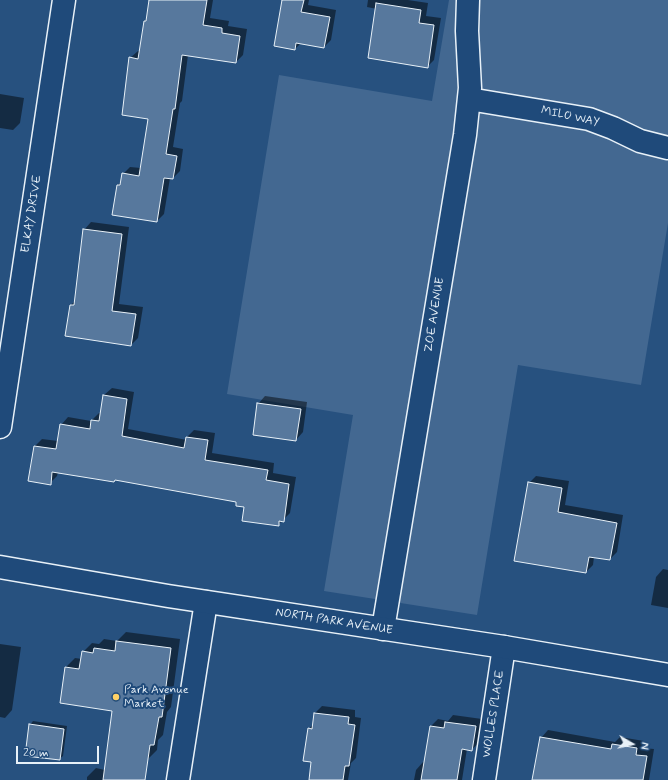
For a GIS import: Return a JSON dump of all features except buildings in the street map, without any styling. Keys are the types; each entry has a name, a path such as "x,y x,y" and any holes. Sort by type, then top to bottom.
{"street":[{"name":"ELKAY DRIVE","path":"0,427 64,0"},
{"name":"ZOE AVENUE","path":"383,629 465,135 470,88 467,31 468,0"},
{"name":"MILO WAY","path":"469,99 590,119 640,141 668,148"},
{"name":"NORTH PARK AVENUE","path":"0,567 206,602 504,647 668,675"},
{"path":"178,780 206,602"},
{"name":"WOLLES PLACE","path":"484,780 504,647"}],"shaded area":[{"path":"449,0 668,0 668,223 641,385 518,365 477,615 324,591 353,415 227,394 279,75 432,101"}],"place":[{"name":"Park Avenue Market","path":"116,697"}]}
